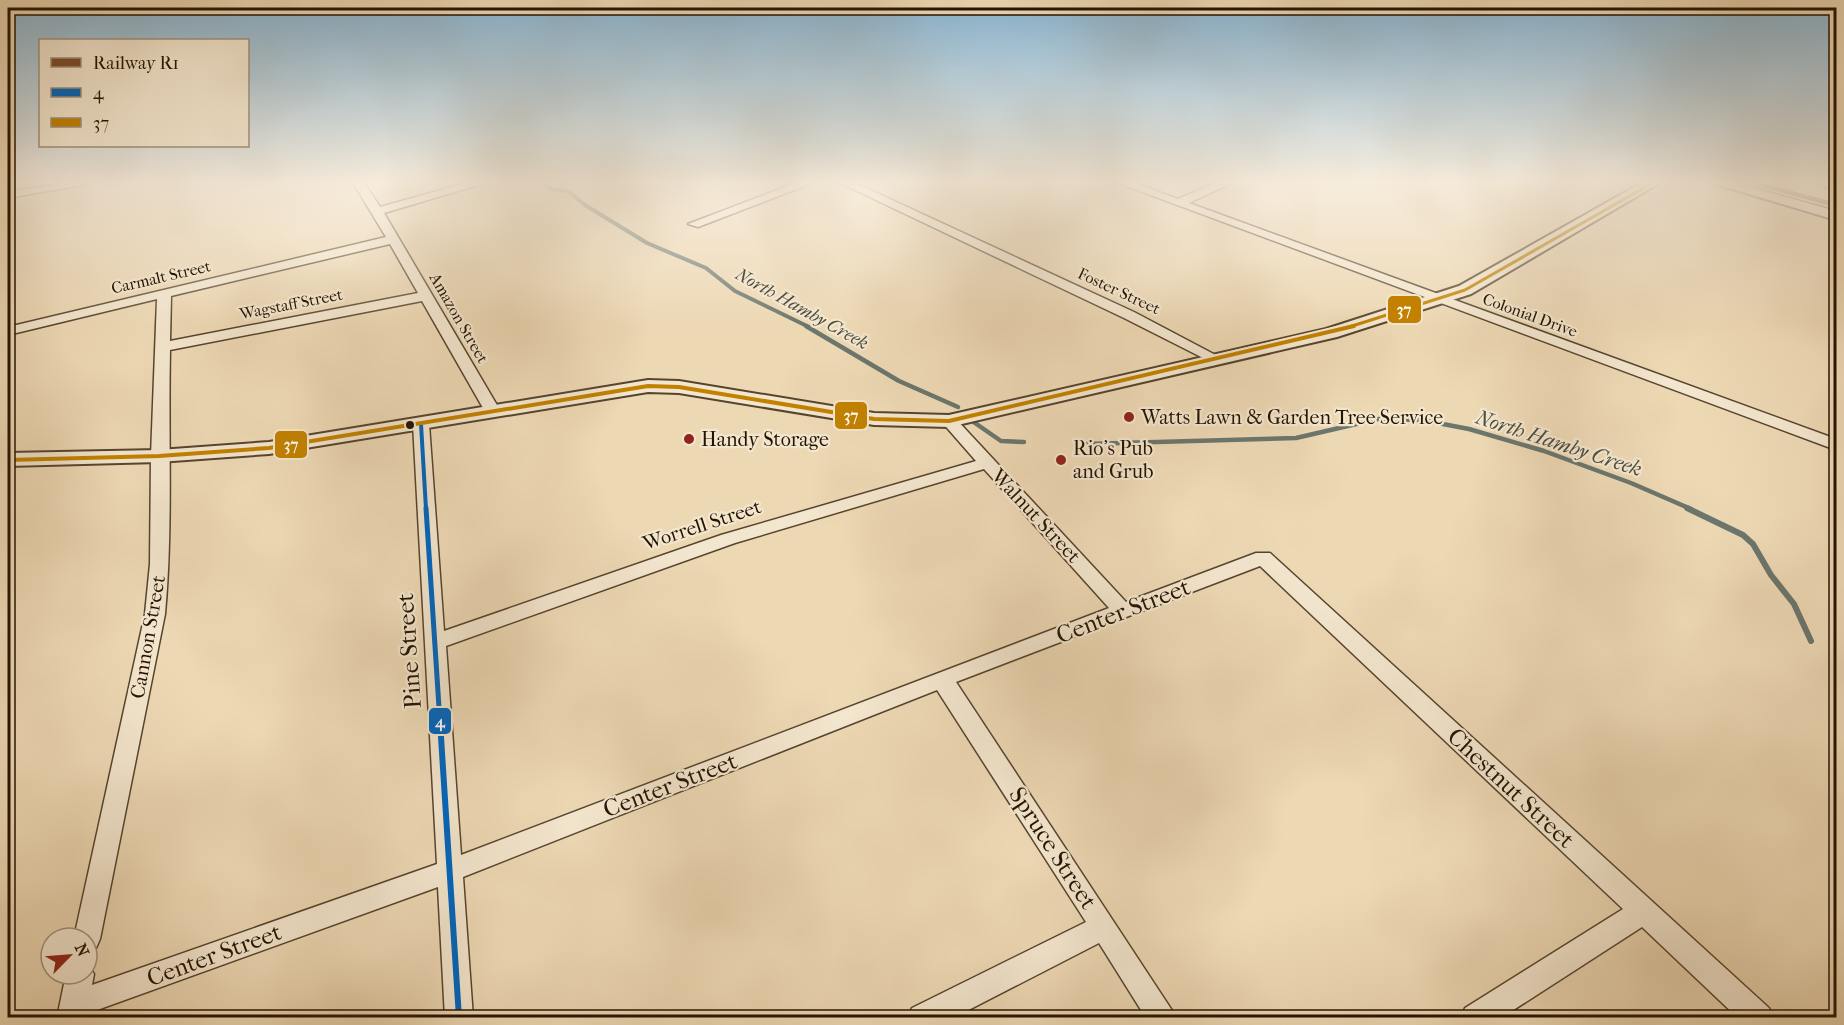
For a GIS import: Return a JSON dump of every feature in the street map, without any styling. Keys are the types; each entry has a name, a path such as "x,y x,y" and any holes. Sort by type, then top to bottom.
{"street":[{"name":"Amazon Street","path":"387,229 493,412"},
{"name":"Foster Street","path":"942,229 1129,315 1218,360"},
{"name":"Colonial Drive","path":"1248,229 1836,445"},
{"path":"8,460 159,456 269,448 634,388 664,386 874,418 949,422 1331,333 1439,301 1465,290 1573,229"},
{"name":"Carmalt Street","path":"8,331 393,239"},
{"name":"Cannon Street","path":"90,926 154,616 160,564 159,456 164,294"},
{"name":"Wagstaff Street","path":"164,347 425,296"},
{"name":"Walnut Street","path":"949,422 1123,611"},
{"name":"Pine Street","path":"421,424 459,1017"},
{"name":"Worrell Street","path":"435,642 608,579 728,539 987,463"},
{"name":"Center Street","path":"72,1011 449,871 942,679 1263,558"},
{"name":"Chestnut Street","path":"1263,558 1759,1017"},
{"name":"Spruce Street","path":"942,679 1163,1017"},
{"path":"1491,1014 1644,911"},
{"path":"922,1017 1104,927"},
{"path":"72,1011 77,986"}],"waterway":[{"name":"North Hamby Creek","path":"624,229 647,243 706,268 735,291 809,327"},
{"name":"North Hamby Creek","path":"806,326 899,381 958,407"},
{"name":"North Hamby Creek","path":"1086,444 1296,438 1378,419 1422,420 1469,429 1544,451 1631,483 1691,509"},
{"name":"North Hamby Creek","path":"975,423 1001,441 1024,442"},
{"name":"North Hamby Creek","path":"1687,508 1743,535 1753,544 1771,575 1794,604 1811,641"}],"transit line":[{"name":"37","path":"8,460 159,456 269,448 648,386 679,387 874,419 949,421 1331,333 1465,290 1572,229"},
{"name":"4","path":"421,424 459,1018"}],"place":[{"name":"Watts Lawn & Garden Tree Service","path":"1129,417"},
{"name":"Handy Storage","path":"689,439"},
{"name":"Rio's Pub and Grub","path":"1061,460"}]}
